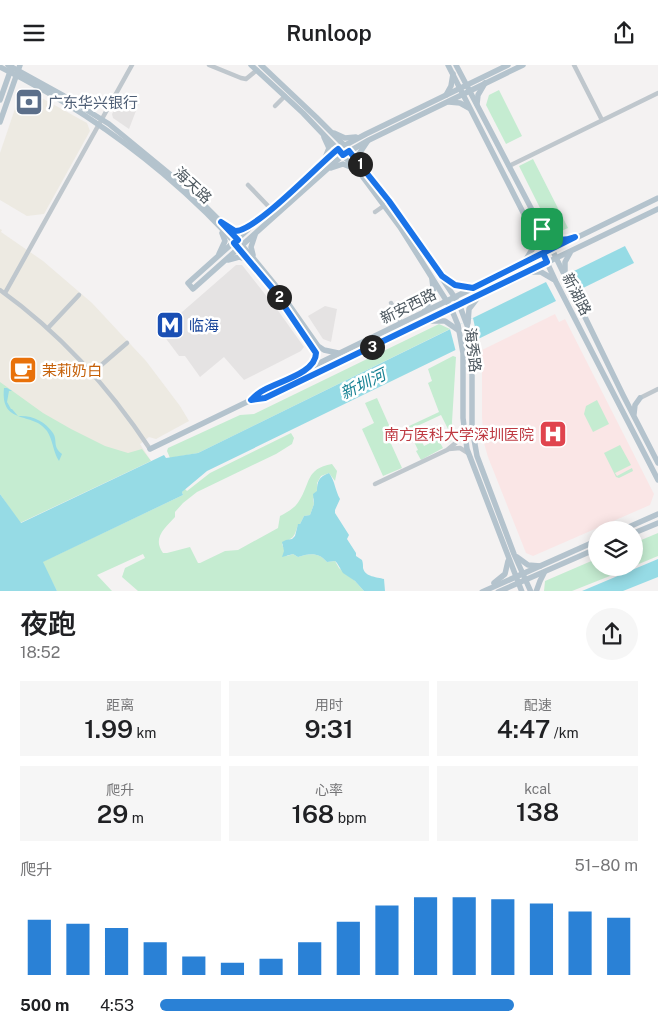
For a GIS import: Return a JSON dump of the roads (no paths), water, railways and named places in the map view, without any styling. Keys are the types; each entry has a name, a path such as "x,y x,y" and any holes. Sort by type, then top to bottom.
{"main road":[{"name":"海秀路","path":"251,65 259,68 344,145 367,173 442,276 459,304 467,321 472,349 472,419 474,442 483,473 513,551 521,579"},
{"name":"新湖路","path":"448,65 456,73 465,90 556,282 658,480"},
{"name":"新湖路","path":"456,65 456,73"},
{"path":"465,90 480,79 508,65"},
{"path":"367,137 317,177 258,231 238,244 215,260 188,283 193,289 220,265 238,244 271,209 338,149 523,65"},
{"name":"海天路","path":"0,67 11,67 18,70 64,96 168,172 238,244 286,307 315,350 316,359 309,369"},
{"path":"0,100 11,67"},
{"name":"海秀路","path":"259,68 360,173 385,205 447,300 460,332 464,353 464,431 468,453 507,556 521,579"},
{"path":"0,122 18,70"},
{"path":"447,98 456,73 469,79 480,79"},
{"path":"447,98 474,108 478,95 486,83"},
{"name":"新湖路","path":"474,108 509,166 542,229 658,463"},
{"path":"319,129 328,148 328,154 320,165"},
{"path":"328,129 345,138 367,137"},
{"path":"367,137 359,155 367,173"},
{"path":"317,177 343,164 360,173"},
{"name":"新安西路","path":"150,449 251,400 270,387 658,197"},
{"name":"新安西路","path":"251,400 265,398 658,209"},
{"path":"621,215 620,221 622,224 626,224"},
{"path":"220,224 237,231 262,218"},
{"path":"215,260 225,241 220,224"},
{"path":"524,262 533,249 534,240 531,228"},
{"path":"542,229 554,240 562,241 575,237"},
{"path":"254,259 251,247 258,231"},
{"name":"海天路","path":"238,244 254,259 280,292 318,346 329,352 340,353"},
{"path":"566,279 565,262 573,251"},
{"path":"220,265 239,257 248,260 255,266"},
{"path":"523,273 541,272 556,282"},
{"path":"424,311 434,296 431,274"},
{"path":"442,276 455,285 473,288"},
{"path":"467,321 471,307 482,293"},
{"path":"424,321 443,320 456,326"},
{"path":"270,387 274,393"},
{"path":"623,395 629,399 640,398"},
{"path":"635,417 634,407 640,398"},
{"path":"651,466 655,468 658,463"},
{"path":"649,518 658,509"},
{"path":"642,521 658,514"},
{"path":"643,529 657,524"},
{"path":"498,591 542,565 588,545"},
{"path":"505,549 513,551 528,565 542,565"},
{"path":"481,591 545,572 588,553"},
{"path":"481,591 502,578 508,567 507,556"},
{"path":"536,591 545,572"},
{"path":"521,579 522,591"},
{"path":"521,579 531,591"}],"street":[{"path":"132,65 2,291 48,328 92,373 150,449"},
{"path":"209,65 246,79 259,68"},
{"path":"574,65 602,120"},
{"path":"509,166 658,93"},
{"path":"275,106 285,96"},
{"path":"248,185 271,209"},
{"path":"375,212 385,205"},
{"path":"48,328 79,295"},
{"path":"391,303 401,323"},
{"path":"92,373 127,343"},
{"path":"640,398 658,389"},
{"path":"376,484 447,449 458,441 464,431"},
{"path":"447,449 460,448 468,453"}],"water":[{"path":"625,246 634,263 581,289 572,272"},
{"name":"新圳河","path":"546,282 556,301 207,471 182,492 183,495 43,562 57,591 0,591 0,494 21,523 164,455 166,458 198,453"},
{"path":"4,388 12,391 9,391 7,402 18,416 7,408 4,400"},
{"path":"18,416 38,420 50,429 56,446 62,454 59,461 47,431 34,421"},
{"path":"329,473 340,499 335,513 349,535 347,539 356,556 362,560 364,571 372,576 384,579 385,591 364,591 355,581 343,573 335,561 327,562 321,556 310,554 298,557 293,554 282,557 284,551 282,542 292,539 295,536 298,524 300,524 304,516 310,515 314,504 313,494 317,491 318,482"},
{"path":"658,559 658,577 623,591 582,591 618,576 643,576 643,565"}],"place":[{"name":"广东华兴银行","path":"29,102"},
{"name":"临海","path":"170,325"},
{"name":"茉莉奶白","path":"23,370"},
{"name":"南方医科大学深圳医院","path":"553,434"}]}
